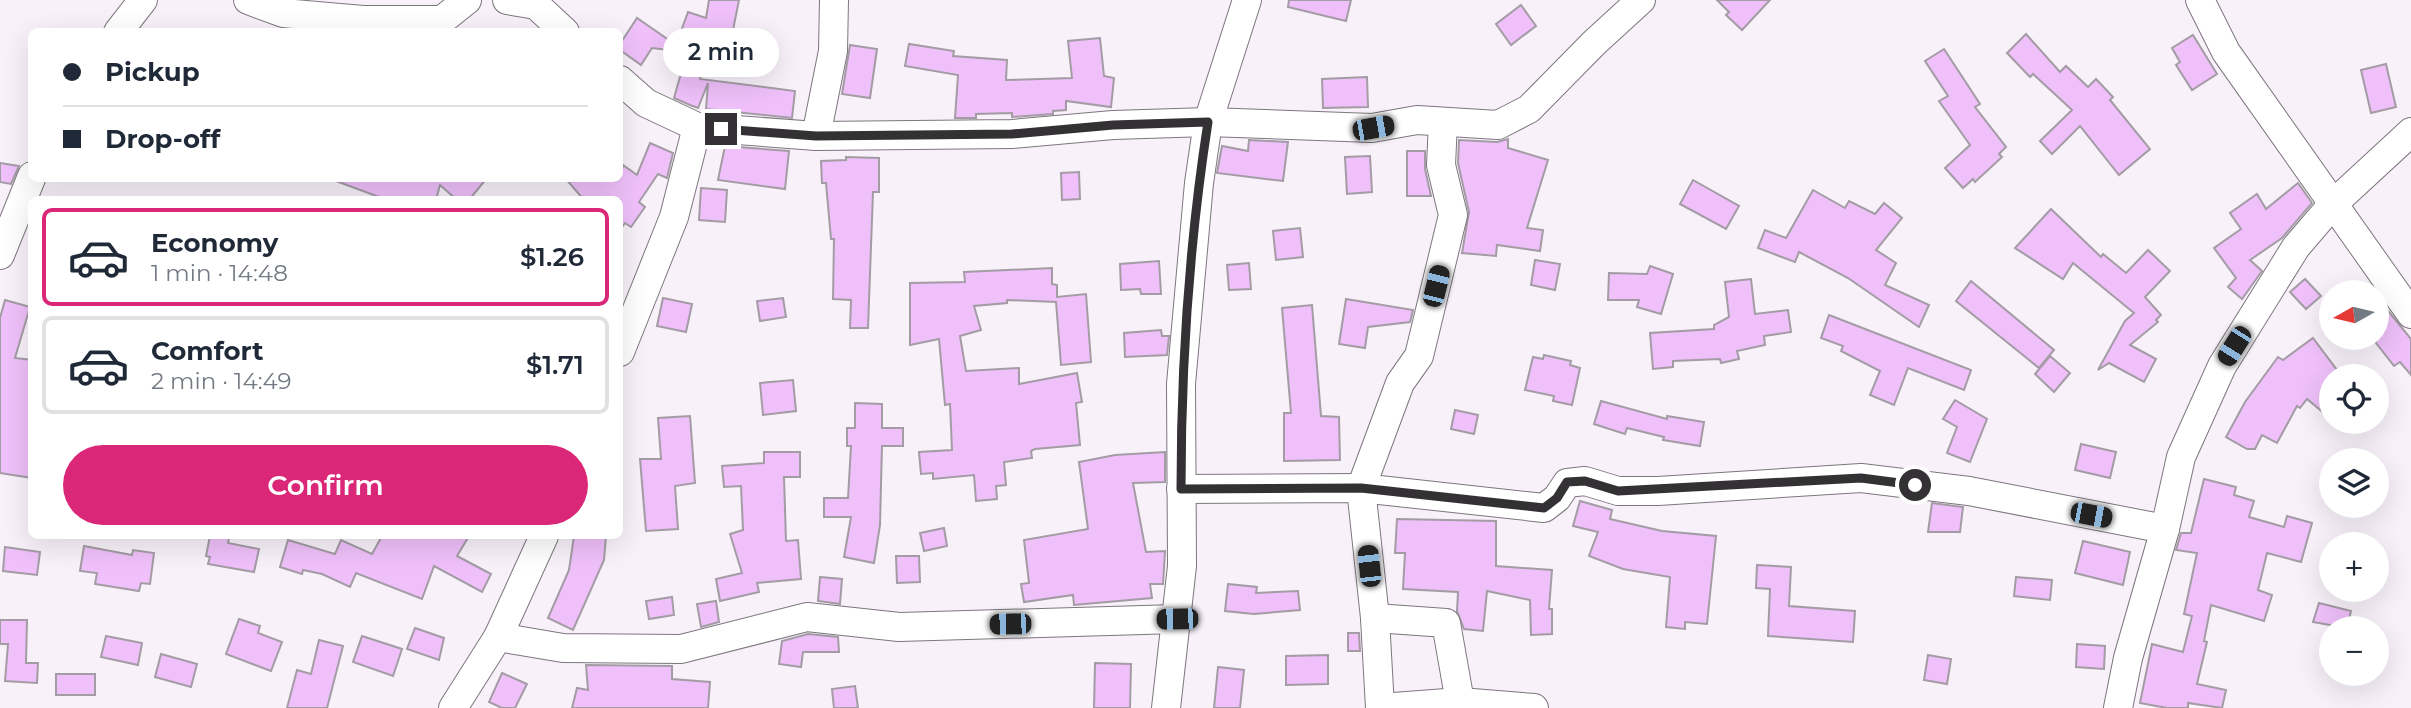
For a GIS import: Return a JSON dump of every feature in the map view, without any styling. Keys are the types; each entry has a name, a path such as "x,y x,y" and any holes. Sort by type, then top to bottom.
{"street":[{"path":"121,28 143,0"},
{"path":"248,0 283,13 363,20 442,20 467,0"},
{"path":"507,0 536,5 561,28"},
{"path":"816,136 833,51 834,0"},
{"path":"1166,708 1182,566 1181,384 1192,248 1208,122 1247,0"},
{"path":"623,82 655,109 697,127 816,136 1012,134 1113,125 1208,122 1373,128 1417,120 1498,125 1529,109 1641,0"},
{"path":"2200,0 2226,52 2411,314"},
{"path":"1443,121 1441,165 1453,215 1419,356 1400,383 1361,488 1375,618 1380,708 1460,702 1534,708"},
{"path":"623,344 674,217 697,127"},
{"path":"2118,708 2127,658 2165,528 2181,457 2222,366 2296,247 2332,205 2411,132"},
{"path":"0,255 30,182"},
{"path":"1181,489 1361,488 1544,508 1557,498 1567,482 1585,481 1618,491 1658,491 1861,478 1969,491 2165,528"},
{"path":"453,708 498,637 543,539"},
{"path":"498,637 563,648 681,649 807,617 899,627 1177,619"},
{"path":"1375,618 1446,623 1460,702"}],"building":[{"path":"709,0 739,0 730,45 704,40 700,79 795,91 792,118 706,109 708,83 698,108 690,105 674,98 687,52 652,48 641,65 623,52 623,39 637,18 676,45 688,12 706,18"},
{"path":"1289,0 1351,0 1346,21 1288,7"},
{"path":"1717,0 1770,0 1742,30 1726,15 1729,12"},
{"path":"1521,5 1536,26 1511,45 1496,24"},
{"path":"2026,34 2060,72 2066,66 2088,87 2096,79 2113,97 2110,100 2150,149 2119,175 2080,126 2052,154 2040,141 2072,110 2033,74 2030,77 2007,53"},
{"path":"2193,35 2217,74 2192,90 2176,65 2180,62 2172,48"},
{"path":"1100,38 1104,76 1114,78 1111,107 1066,101 1066,110 1053,111 1053,114 1012,117 1012,113 976,114 976,118 955,118 958,75 905,66 909,44 954,51 953,56 1007,60 1006,80 1072,78 1068,41"},
{"path":"850,45 877,49 870,98 842,94"},
{"path":"1944,49 1980,104 1975,107 2006,147 1999,154 2002,157 1975,182 1973,179 1963,188 1945,168 1970,145 1939,101 1948,96 1925,61"},
{"path":"2386,64 2396,107 2371,113 2361,70"},
{"path":"1367,77 1368,107 1323,108 1322,79"},
{"path":"1508,139 1508,148 1548,160 1527,228 1543,230 1540,251 1497,245 1496,256 1462,253 1469,212 1458,163 1459,140 1497,142"},
{"path":"1249,140 1288,142 1283,181 1217,173 1222,146 1248,151"},
{"path":"650,143 673,153 667,178 658,174 639,202 645,207 631,227 625,223 623,226 623,196 581,196 568,182 623,182 623,165 637,175"},
{"path":"725,146 789,151 785,189 718,180"},
{"path":"1407,151 1425,151 1425,169 1431,196 1407,196"},
{"path":"1370,156 1372,192 1347,194 1345,157"},
{"path":"846,157 879,158 879,192 873,192 868,328 850,328 851,300 833,299 834,239 831,239 826,183 822,183 821,161 846,160"},
{"path":"0,163 19,166 11,184 0,182"},
{"path":"1079,172 1080,199 1062,200 1061,173"},
{"path":"1693,180 1739,206 1726,229 1680,204"},
{"path":"339,182 484,182 472,196 452,196 440,185 437,196 376,196"},
{"path":"2298,183 2312,203 2282,238 2250,260 2262,271 2242,299 2228,287 2236,278 2214,248 2241,229 2230,213 2257,194 2266,209"},
{"path":"701,188 727,190 725,222 699,220"},
{"path":"1813,190 1845,208 1849,201 1875,214 1884,203 1902,218 1876,250 1896,263 1885,285 1929,305 1919,327 1848,278 1799,252 1795,262 1758,248 1765,230 1786,238"},
{"path":"2051,209 2101,257 2103,254 2126,273 2148,250 2170,271 2145,297 2161,315 2156,320 2158,322 2130,345 2156,359 2144,382 2109,363 2098,370 2125,321 2134,313 2073,263 2063,279 2015,248"},
{"path":"1300,228 1303,257 1276,260 1273,231"},
{"path":"1535,260 1560,264 1555,290 1531,285"},
{"path":"1159,261 1161,294 1141,294 1140,289 1121,290 1120,264"},
{"path":"1249,263 1251,289 1229,290 1227,265"},
{"path":"1650,266 1673,274 1661,314 1637,307 1639,300 1608,300 1609,273 1647,274"},
{"path":"1052,268 1052,284 1057,285 1057,297 1086,294 1091,362 1061,365 1056,302 1007,300 1007,303 974,306 981,330 960,336 966,371 1019,368 1019,384 1077,373 1082,402 1076,403 1080,445 1035,449 1031,451 1032,458 1004,462 1006,485 996,486 997,499 976,501 974,475 933,479 933,473 921,474 919,452 952,450 950,404 945,405 939,339 910,345 910,283 965,282 964,272"},
{"path":"1751,279 1755,314 1788,310 1791,332 1764,336 1765,345 1737,351 1739,359 1721,363 1720,359 1673,361 1673,367 1653,369 1650,333 1714,329 1714,325 1729,317 1725,282"},
{"path":"2305,279 2319,294 2319,298 2306,309 2290,292"},
{"path":"1971,281 2054,350 2039,368 1956,301"},
{"path":"663,298 692,304 686,332 657,326"},
{"path":"783,298 786,317 760,321 757,301"},
{"path":"1346,299 1413,310 1410,322 1368,327 1365,348 1339,344"},
{"path":"5,300 28,306 15,358 28,360 28,477 0,473 0,318"},
{"path":"1312,305 1321,416 1339,417 1340,460 1284,461 1284,413 1291,413 1282,308"},
{"path":"2389,312 2411,339 2411,375 2400,362 2394,366 2381,350 2389,350"},
{"path":"1829,315 1971,370 1964,390 1908,368 1894,405 1870,395 1880,371 1841,351 1843,346 1821,338"},
{"path":"1161,330 1162,336 1169,336 1167,355 1125,357 1124,333"},
{"path":"2313,338 2319,350 2322,350 2332,364 2319,364 2319,409 2307,399 2300,408 2297,406 2277,443 2262,435 2255,449 2247,449 2226,437 2245,402 2278,357 2283,360"},
{"path":"1544,355 1571,361 1570,365 1580,368 1572,405 1553,401 1554,396 1525,390 1533,357 1543,359"},
{"path":"2050,356 2070,373 2054,392 2035,374"},
{"path":"793,380 796,411 763,415 760,383"},
{"path":"1955,400 1987,419 1970,462 1947,453 1957,427 1943,419"},
{"path":"1601,401 1667,419 1667,416 1704,422 1700,446 1663,440 1664,437 1627,428 1625,434 1594,424"},
{"path":"855,403 882,404 882,428 903,428 903,446 882,446 880,525 874,563 844,557 851,517 824,517 824,498 848,498 851,446 847,446 847,428 855,428"},
{"path":"1455,410 1478,415 1474,434 1451,429"},
{"path":"690,416 695,483 675,486 678,529 646,531 640,459 661,459 658,418"},
{"path":"2081,444 2116,452 2110,478 2075,470"},
{"path":"764,452 800,452 800,477 784,477 786,541 798,540 801,579 757,583 759,592 720,601 716,579 742,573 730,534 743,530 741,486 724,487 722,466 764,463"},
{"path":"1165,452 1165,482 1133,483 1146,552 1165,551 1163,584 1150,584 1152,598 1074,605 1073,595 1024,602 1021,584 1029,583 1024,540 1088,529 1079,462 1115,455"},
{"path":"2204,479 2236,487 2234,495 2254,501 2249,517 2284,527 2287,516 2312,523 2301,562 2267,553 2258,590 2272,595 2264,621 2211,605 2204,641 2207,642 2197,684 2226,690 2222,708 2188,703 2188,708 2167,708 2140,703 2152,644 2183,652 2192,616 2184,614 2197,553 2176,550 2181,533 2191,533"},
{"path":"1580,501 1612,510 1610,519 1662,531 1716,536 1707,624 1685,622 1685,629 1666,627 1670,577 1623,569 1589,556 1598,532 1573,526"},
{"path":"1932,503 1963,507 1960,532 1928,532"},
{"path":"1397,519 1496,521 1496,566 1552,570 1549,609 1552,609 1552,634 1531,635 1530,600 1487,591 1483,631 1464,629 1457,611 1458,592 1403,589 1405,553 1395,553"},
{"path":"944,528 947,546 924,551 920,533"},
{"path":"209,539 229,539 228,543 259,549 254,572 208,564 210,557 206,556"},
{"path":"380,539 467,539 457,556 491,574 482,592 434,566 422,599 356,573 350,587 322,574 303,570 302,574 280,567 288,540 335,554 341,540 372,554"},
{"path":"574,539 606,539 604,560 573,630 548,618 569,570"},
{"path":"2083,541 2130,552 2123,585 2075,573"},
{"path":"84,546 132,555 133,550 154,553 150,584 141,583 139,591 95,584 97,573 80,571"},
{"path":"5,547 40,552 37,575 3,571"},
{"path":"896,556 919,556 920,582 897,583"},
{"path":"1757,565 1791,567 1789,606 1855,611 1853,642 1768,636 1770,589 1756,588"},
{"path":"820,577 842,579 840,604 818,601"},
{"path":"2016,577 2052,580 2050,600 2014,596"},
{"path":"1228,584 1257,587 1256,593 1298,591 1300,610 1254,614 1225,611"},
{"path":"672,597 674,615 649,619 646,601"},
{"path":"716,601 719,622 701,627 697,604"},
{"path":"2319,603 2351,611 2350,616 2319,616 2319,623 2313,622"},
{"path":"239,619 260,626 258,633 282,642 271,671 226,654"},
{"path":"0,620 27,620 26,663 38,663 37,683 5,681 8,644 0,644"},
{"path":"415,628 444,638 439,660 407,649"},
{"path":"1348,633 1359,633 1360,651 1348,651"},
{"path":"808,634 838,637 839,652 803,652 801,667 779,664 782,641"},
{"path":"106,636 142,643 138,665 101,657"},
{"path":"362,636 402,649 393,676 353,662"},
{"path":"319,640 343,646 327,708 287,708 297,670 311,674"},
{"path":"2077,644 2105,646 2104,669 2076,667"},
{"path":"161,654 197,664 191,687 155,677"},
{"path":"1328,655 1328,684 1286,685 1286,656"},
{"path":"1928,655 1951,659 1947,684 1924,680"},
{"path":"1095,663 1131,664 1130,708 1094,708"},
{"path":"586,665 672,666 672,679 710,682 708,708 572,708 577,688 588,690"},
{"path":"1218,667 1244,670 1240,708 1214,708"},
{"path":"502,673 527,684 515,708 502,708 489,702"},
{"path":"56,674 95,674 95,695 56,695"},
{"path":"855,686 858,708 834,708 832,689"}],"route":[{"path":"721,129 816,136 1012,134 1113,125 1208,122 1193,235 1181,384 1181,489 1361,488 1544,508 1557,498 1567,482 1585,481 1618,491 1758,486 1861,478 1915,485"}]}
